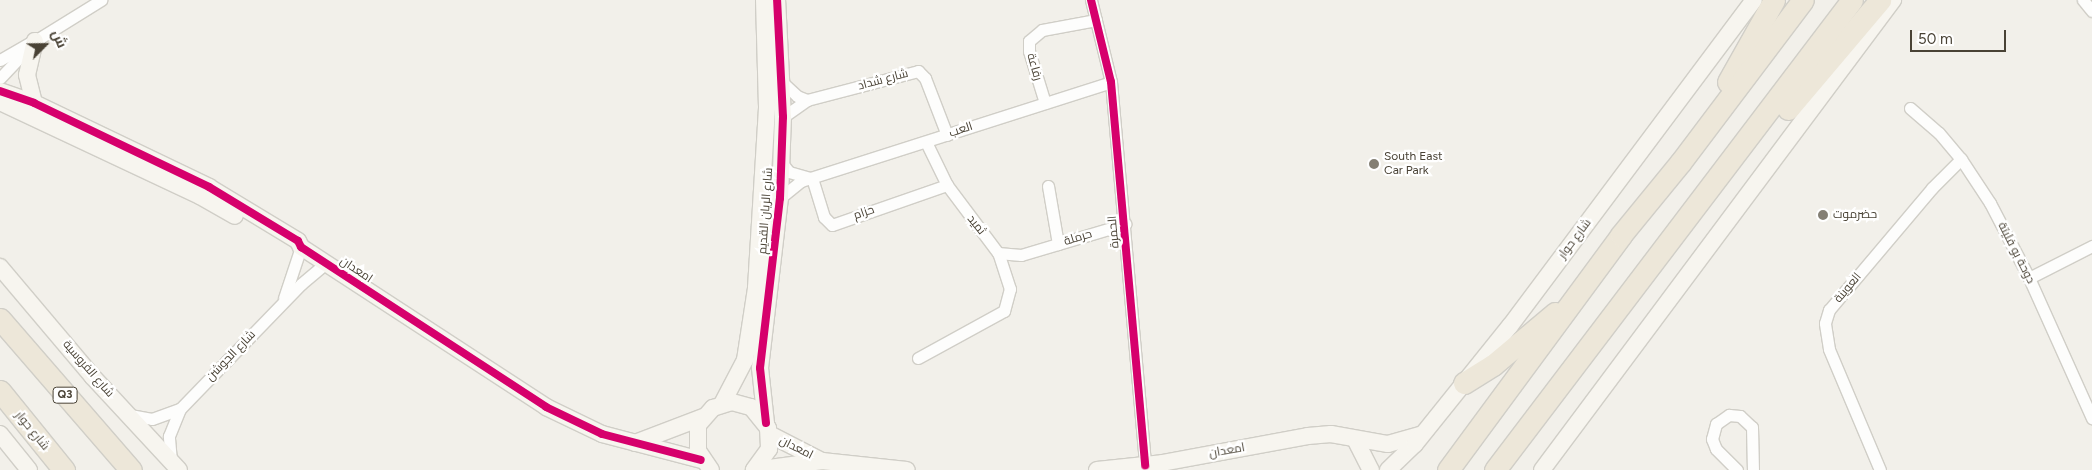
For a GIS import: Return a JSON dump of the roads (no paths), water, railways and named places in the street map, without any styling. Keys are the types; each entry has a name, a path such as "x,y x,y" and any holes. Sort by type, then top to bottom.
{"highway":[{"path":"1701,135 1755,28 1774,0"},
{"path":"1448,470 1621,235 1701,135 1802,0"},
{"path":"1495,470 1731,162 1852,0"},
{"path":"1731,162 1784,114 1880,0"},
{"path":"1464,383 1493,365 1578,294"},
{"path":"0,309 23,346"},
{"name":"Q3","path":"0,319 131,470"},
{"name":"شارع حوار","path":"0,392 64,470"}],"street":[{"path":"0,60 35,41 101,0"},
{"name":"شارع الريان القديم","path":"722,404 745,360 756,288 767,117 764,0"},
{"name":"شارع الريان القديم","path":"754,470 765,457 767,428 760,368 780,198 782,162 782,82 777,0"},
{"name":"الحمرة","path":"1090,0 1111,82 1145,465"},
{"name":"شارع حوار","path":"1388,470 1423,433 1464,383 1754,0"},
{"path":"1542,470 1893,0"},
{"path":"2084,0 2092,11"},
{"name":"رفاعة","path":"1045,103 1029,51 1029,41 1042,30 1096,20"},
{"path":"0,78 35,41"},
{"path":"34,103 27,75 35,41"},
{"name":"شارع شداد","path":"783,117 807,100 918,71 925,78 946,135"},
{"path":"782,82 797,96 807,100"},
{"name":"العب","path":"780,198 801,181 1111,82"},
{"name":"امعدان","path":"0,91 34,103 209,187 298,241 302,247 546,407 602,434 706,466"},
{"name":"امعدان","path":"0,102 200,196 294,249 302,247"},
{"name":"دوحة بو فليتة","path":"1910,108 1939,133 1961,159 1990,203 2029,278 2092,418"},
{"name":"ثميد","path":"918,358 1004,311 1010,289 998,253 947,184 926,142"},
{"name":"العوينة","path":"1880,470 1829,348 1825,323 1830,310 1932,188 1961,159"},
{"path":"782,162 789,172 812,178"},
{"name":"حزام","path":"812,178 824,217 832,225 947,184"},
{"name":"حرملة","path":"1048,186 1058,244 1125,224"},
{"path":"998,253 1020,255 1058,244"},
{"path":"2029,278 2092,246"},
{"name":"شارع الجوشن","path":"283,302 302,247"},
{"name":"شارع الجوشن","path":"175,466 169,436 180,409 283,302 326,263"},
{"name":"شارع الفروسية","path":"0,267 128,415 175,466"},
{"path":"632,444 680,429 722,404"},
{"name":"امعدان","path":"722,404 742,404 751,407 767,428 822,461"},
{"name":"شارع الجوشن","path":"128,415 152,419 180,409"},
{"path":"1737,470 1716,449 1712,439 1716,424 1729,415 1740,416 1752,427 1753,470"},
{"path":"703,417 696,443 706,466"},
{"name":"امعدان","path":"1097,470 1145,465 1308,436 1331,434 1356,441 1388,444 1423,433"},
{"path":"0,434 28,470"},
{"path":"1356,441 1371,470"},
{"name":"امعدان","path":"754,470 822,461 907,470"}],"place":[{"name":"South East Car Park","path":"1374,164"},
{"name":"حضرموت","path":"1823,215"}]}
